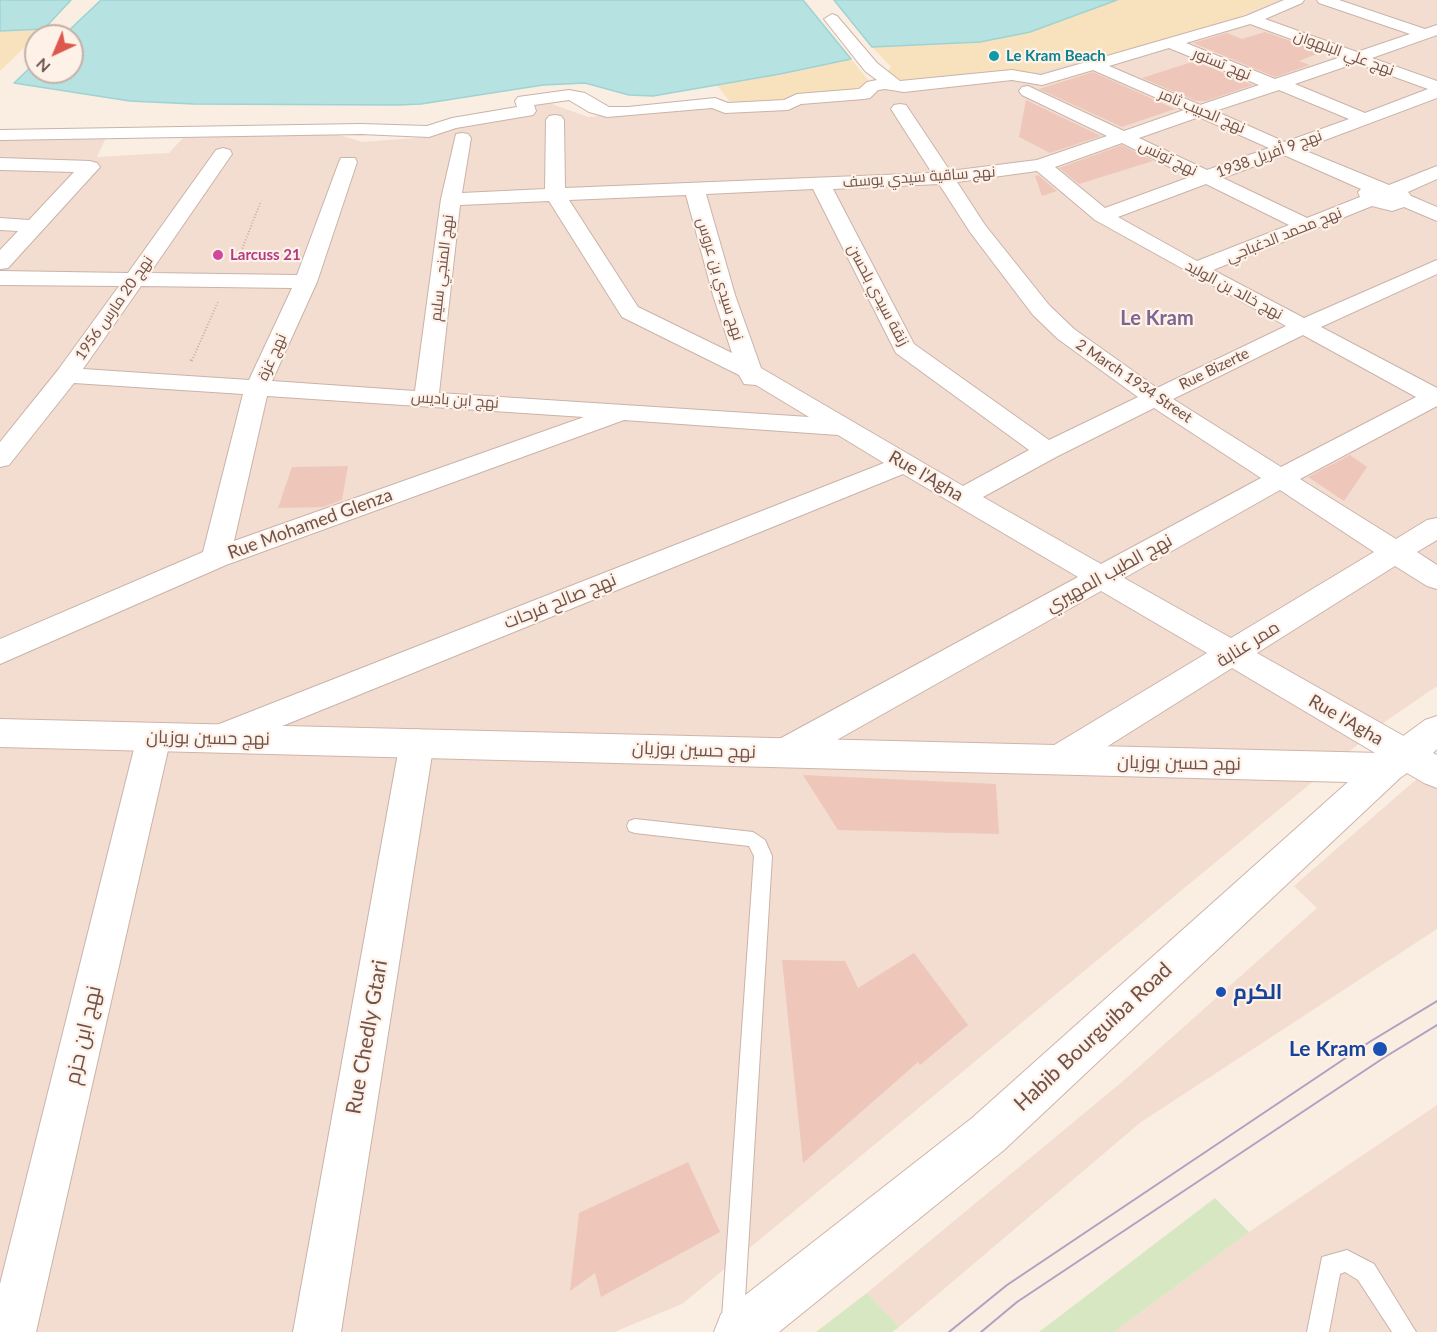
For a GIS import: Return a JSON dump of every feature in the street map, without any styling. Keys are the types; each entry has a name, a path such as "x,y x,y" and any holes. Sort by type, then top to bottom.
{"street":[{"path":"0,135 361,129 429,132 452,123 527,111 524,101 569,94 579,97 594,108 607,112 715,103 725,108 788,105 797,99 864,94 873,86 893,84 904,87 1012,75 1042,80 1251,19 1297,0"},
{"path":"1324,0 1431,32"},
{"path":"832,19 871,67 893,84"},
{"name":"نهج علي البلهوان","path":"1251,19 1437,87"},
{"name":"نهج ساقية سيدي يوسف","path":"451,199 944,178 1041,165 1431,32"},
{"name":"نهج تستور","path":"1169,42 1365,119"},
{"name":"نهج الحبيب ثامر","path":"1092,64 1437,215"},
{"name":"نهج تونس","path":"1028,91 1307,226"},
{"name":"نهج 9 أفريل 1938","path":"1102,216 1437,92"},
{"name":"2 March 1934 Street","path":"900,109 977,228 1053,323 1155,398 1437,579"},
{"path":"555,120 555,194"},
{"name":"نهج المنجي سليم","path":"426,398 451,199 462,138"},
{"path":"1,165 21,150"},
{"name":"نهج 20 مارس 1956","path":"0,459 67,375 224,154"},
{"name":"نهج غزة","path":"216,558 257,388 306,282 348,162"},
{"path":"0,263 90,166 1,165"},
{"name":"نهج خالد بن الوليد","path":"1041,165 1102,216 1302,327 1436,397"},
{"name":"نهج محمد الدغباجي","path":"1196,269 1387,195 1437,172"},
{"name":"زنقة سيدي بلحسن","path":"820,183 904,348 1047,451"},
{"name":"نهج سيدي بن عروس","path":"694,188 724,295 748,370 760,397 756,405 740,421"},
{"name":"Rue l'Agha","path":"555,194 630,312 748,370 1101,578 1416,756"},
{"path":"0,224 33,226"},
{"name":"Rue Bizerte","path":"963,496 1047,451 1155,398 1302,327 1437,266"},
{"path":"0,278 306,282"},
{"name":"نهج ابن باديس","path":"67,375 626,411 843,428"},
{"name":"نهج الطيب المهيري","path":"784,753 1281,478 1436,397"},
{"name":"Rue Mohamed Glenza","path":"0,652 216,558 626,411"},
{"name":"نهج صالح فرحات","path":"216,739 905,464"},
{"name":"ممر عنابة","path":"1058,760 1233,654 1394,551 1437,527"},
{"name":"نهج حسين بوزيان","path":"0,733 1058,760 1416,756"},
{"name":"نهج ابن حزم","path":"12,1332 154,737"},
{"name":"Rue Chedly Gtari","path":"317,1332 417,742"},
{"name":"Habib Bourguiba Road","path":"739,1332 988,1134 1416,756"}],"lane":[{"path":"635,826 753,839 759,845 763,856 732,1332"},
{"path":"1318,1332 1330,1265 1347,1261 1366,1272 1405,1332"}],"path":[{"path":"180,383 228,281 261,201"}],"shaded area":[{"path":"1275,0 1437,0 1437,686 1386,721 682,1304 614,1332 0,1332 0,137 107,135 97,157 169,153 183,138 333,133 362,142 428,137 461,123 546,102 588,117 733,106 1008,78 1121,52 1240,17"},
{"path":"1437,765 1437,929 1141,1122 899,1327 867,1293 1122,1082 1317,908 1294,886 1412,783"},
{"path":"1437,1105 1437,1332 1114,1332 1249,1232"}],"green space":[{"path":"1215,1198 1249,1232 1114,1332 1039,1332"},
{"path":"867,1293 899,1327 892,1332 816,1332"}],"sand":[{"name":"Le Kram Beach","path":"1117,0 1275,0 1240,17 1121,52 1008,78 733,106 717,85 851,59 868,80 882,78 891,67 872,47 980,42 1030,32"},
{"path":"24,30 24,48 0,71 0,31"}],"water":[{"path":"0,0 71,0 49,24 24,24 24,30 0,31"},
{"path":"101,0 803,0 851,59 653,96 629,95 585,83 543,85 421,104 398,105 194,104 130,101 14,83 24,73 24,84 84,84 84,24 76,24"},
{"path":"834,0 1117,0 1030,32 980,42 872,47"}],"building":[{"path":"1265,32 1322,52 1299,61 1310,65 1275,77 1193,43 1227,33 1242,39"},
{"path":"1195,61 1253,85 1206,101 1196,101 1142,78"},
{"path":"1093,72 1175,109 1122,127 1039,89"},
{"path":"1026,100 1101,136 1050,153 1019,137"},
{"path":"1122,145 1153,161 1079,184 1059,168"},
{"path":"1038,175 1057,191 1042,196 1035,176"},
{"path":"1350,455 1367,467 1344,501 1308,477"},
{"path":"348,466 342,500 323,507 278,508 292,467"},
{"path":"803,775 996,784 999,834 838,830"},
{"path":"914,953 968,1025 920,1065 918,1062 803,1163 782,960 845,961 858,988"},
{"path":"688,1162 720,1232 601,1297 595,1273 570,1291 579,1213"}],"tram line":[{"path":"949,1332 1007,1285 1371,1041 1437,1001"},
{"path":"981,1332 1017,1302 1385,1057 1437,1025"}],"place":[{"name":"Le Kram Beach","path":"994,56"},
{"name":"Larcuss 21","path":"218,255"},
{"name":"الكرم","path":"1221,992"},
{"name":"Le Kram","path":"1380,1049"}],"district":[{"name":"Le Kram","path":"1157,319"}]}
